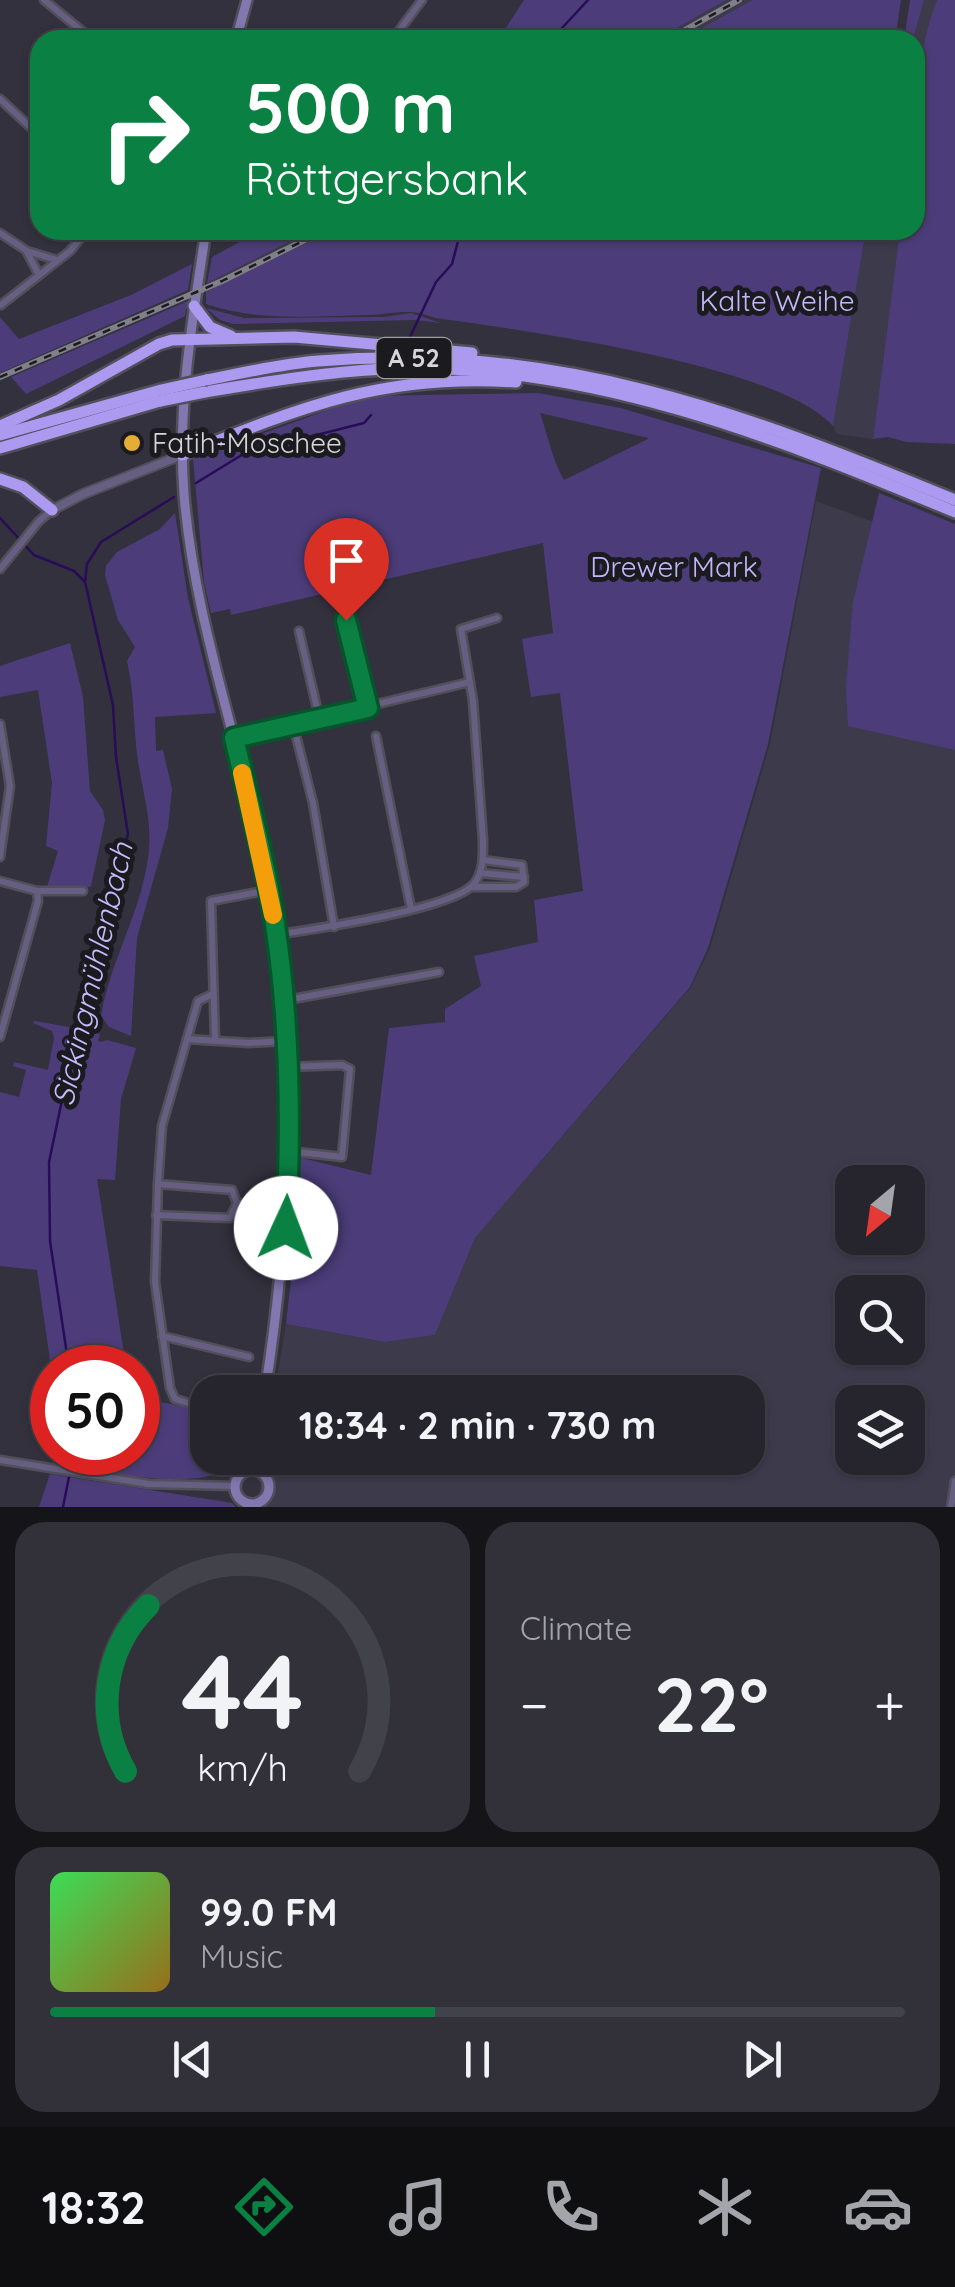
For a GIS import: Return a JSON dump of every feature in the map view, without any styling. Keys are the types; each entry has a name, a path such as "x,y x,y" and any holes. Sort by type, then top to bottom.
{"highway":[{"path":"194,306 210,327 235,337"},
{"path":"0,426 59,400 159,344 190,339 294,337 523,359 599,372 622,383"},
{"name":"A 52","path":"0,435 314,362 428,358 541,367 724,410 873,472 955,500"},
{"name":"A 52","path":"205,386 388,368 489,372 635,399 829,454"},
{"path":"182,456 248,428 349,394 442,380 545,380"},
{"name":"A 52","path":"0,448 160,395"},
{"name":"A 52","path":"873,472 955,512"},
{"path":"0,479 23,487 52,510"}],"main road":[{"path":"239,30 247,0"},
{"path":"204,240 190,339 182,456 195,580 269,890 287,1067 285,1249 267,1375"},
{"path":"241,1475 235,1486 239,1498 250,1506 262,1500 268,1489 262,1475"}],"street":[{"path":"44,0 81,30"},
{"path":"400,30 422,0"},
{"path":"0,99 30,127"},
{"path":"0,233 27,251 58,260"},
{"path":"1,305 77,240"},
{"path":"27,251 39,275"},
{"path":"0,569 52,510 72,498 182,456"},
{"path":"472,887 483,860 470,682 461,629 497,618"},
{"path":"346,620 368,708"},
{"path":"299,631 320,717"},
{"path":"234,738 470,682"},
{"path":"0,724 10,786 0,857"},
{"path":"293,724 313,803 334,927"},
{"path":"376,736 411,909"},
{"path":"275,934 334,927 411,909 472,887 516,888 524,882 524,868 517,862 483,860"},
{"path":"480,873 524,877"},
{"path":"0,881 36,891 83,891"},
{"path":"215,1040 211,901 269,890"},
{"path":"0,1037 38,900 36,891"},
{"path":"282,1001 439,972"},
{"path":"190,1404 174,1399 162,1336 155,1282 156,1214 162,1126 198,1000 213,994"},
{"path":"187,1039 285,1041"},
{"path":"287,1067 342,1065 350,1069 342,1156 289,1151"},
{"path":"156,1214 230,1218 237,1203 232,1190 158,1184"},
{"path":"237,1203 287,1206"},
{"path":"162,1336 249,1357"},
{"path":"0,1460 149,1484 235,1486"},
{"path":"951,1507 955,1482"}],"shaded area":[{"path":"726,0 752,0 698,30 674,30"},
{"path":"924,0 937,0 925,42 925,30 916,30"},
{"path":"293,240 313,240 206,292 207,283"},
{"path":"864,240 899,240 873,439 837,434 833,426"},
{"path":"816,501 955,552 955,1507 257,1507 262,1475 765,1475 765,1375 278,1375 286,1324 385,1342 435,1335 475,1238 691,987 710,948 770,744"}],"green space":[{"path":"524,0 726,0 674,30 504,30"},
{"path":"752,0 901,0 896,30 698,30"},
{"path":"910,0 924,0 916,30 906,30"},
{"name":"Kalte Weihe","path":"937,0 955,0 955,444 873,439 899,240 925,240 928,28"},
{"path":"243,240 293,240 207,283 212,257"},
{"path":"313,240 864,240 833,426 804,404 760,385 646,353 409,312 286,317 246,313 206,304 206,292"},
{"path":"192,264 188,290 0,373 0,317 19,339 131,295"},
{"path":"188,301 185,316 26,394 11,377"},
{"path":"206,308 244,318 384,317 411,313 441,323 416,320 233,324 220,320"},
{"name":"Drewer Mark","path":"538,393 621,408 821,468 768,744 708,948 690,987 475,1238 435,1335 385,1342 286,1324 295,1244 298,1161 302,1158 371,1175 389,1028 445,1022 445,1009 481,986 474,956 538,942 534,900 583,891 560,693 531,697 522,639 553,633 543,543 231,615 230,609 211,613 204,582 193,459 366,396","holes":["540,413 648,438 564,480"]},
{"path":"879,493 955,524 955,750 848,726 846,686 853,602"},
{"path":"175,513 188,598 216,713 155,717 156,751 163,750 172,789 168,828 137,938 131,1036 109,1027 101,1016 141,891 149,854 149,825 127,661 135,647 118,620 105,575 106,566 117,552 160,529"},
{"path":"70,643 83,697 90,791 105,820 91,886 46,890 58,851 46,846 52,783 38,690 0,697 0,666"},
{"path":"33,1023 91,1031 100,1034 98,1041 136,1048 121,1099 115,1180 97,1179 123,1345 48,1345 37,1270 0,1266 0,1092 19,1097 26,1070 13,1066 14,1062 48,1070 52,1031"},
{"path":"160,1402 190,1408 190,1475 214,1475 151,1478 125,1475 160,1475"},
{"path":"50,1475 56,1475 232,1503 236,1507 39,1507"}],"waterway":[{"path":"560,30 588,0"},
{"path":"409,339 436,282 452,264 458,240"},
{"path":"196,483 245,453 364,423 371,415"},
{"name":"Sickingmühlenbach","path":"66,1345 50,1241 49,1162 86,986 105,929 128,834 116,757 113,705 85,582 87,564 101,542 174,497"},
{"path":"0,518 34,555 74,571 84,581"},
{"name":"Sickingmühlenbach","path":"63,1507 69,1475"}],"railway":[{"path":"685,30 739,0"},
{"path":"0,377 222,281 305,240"}],"slow traffic":[{"path":"242,773 273,915"}],"place":[{"name":"Fatih-Moschee","path":"132,443"}],"route":[{"path":"286,1228 287,1067 279,964 269,890 234,738 368,708 346,620"}]}
